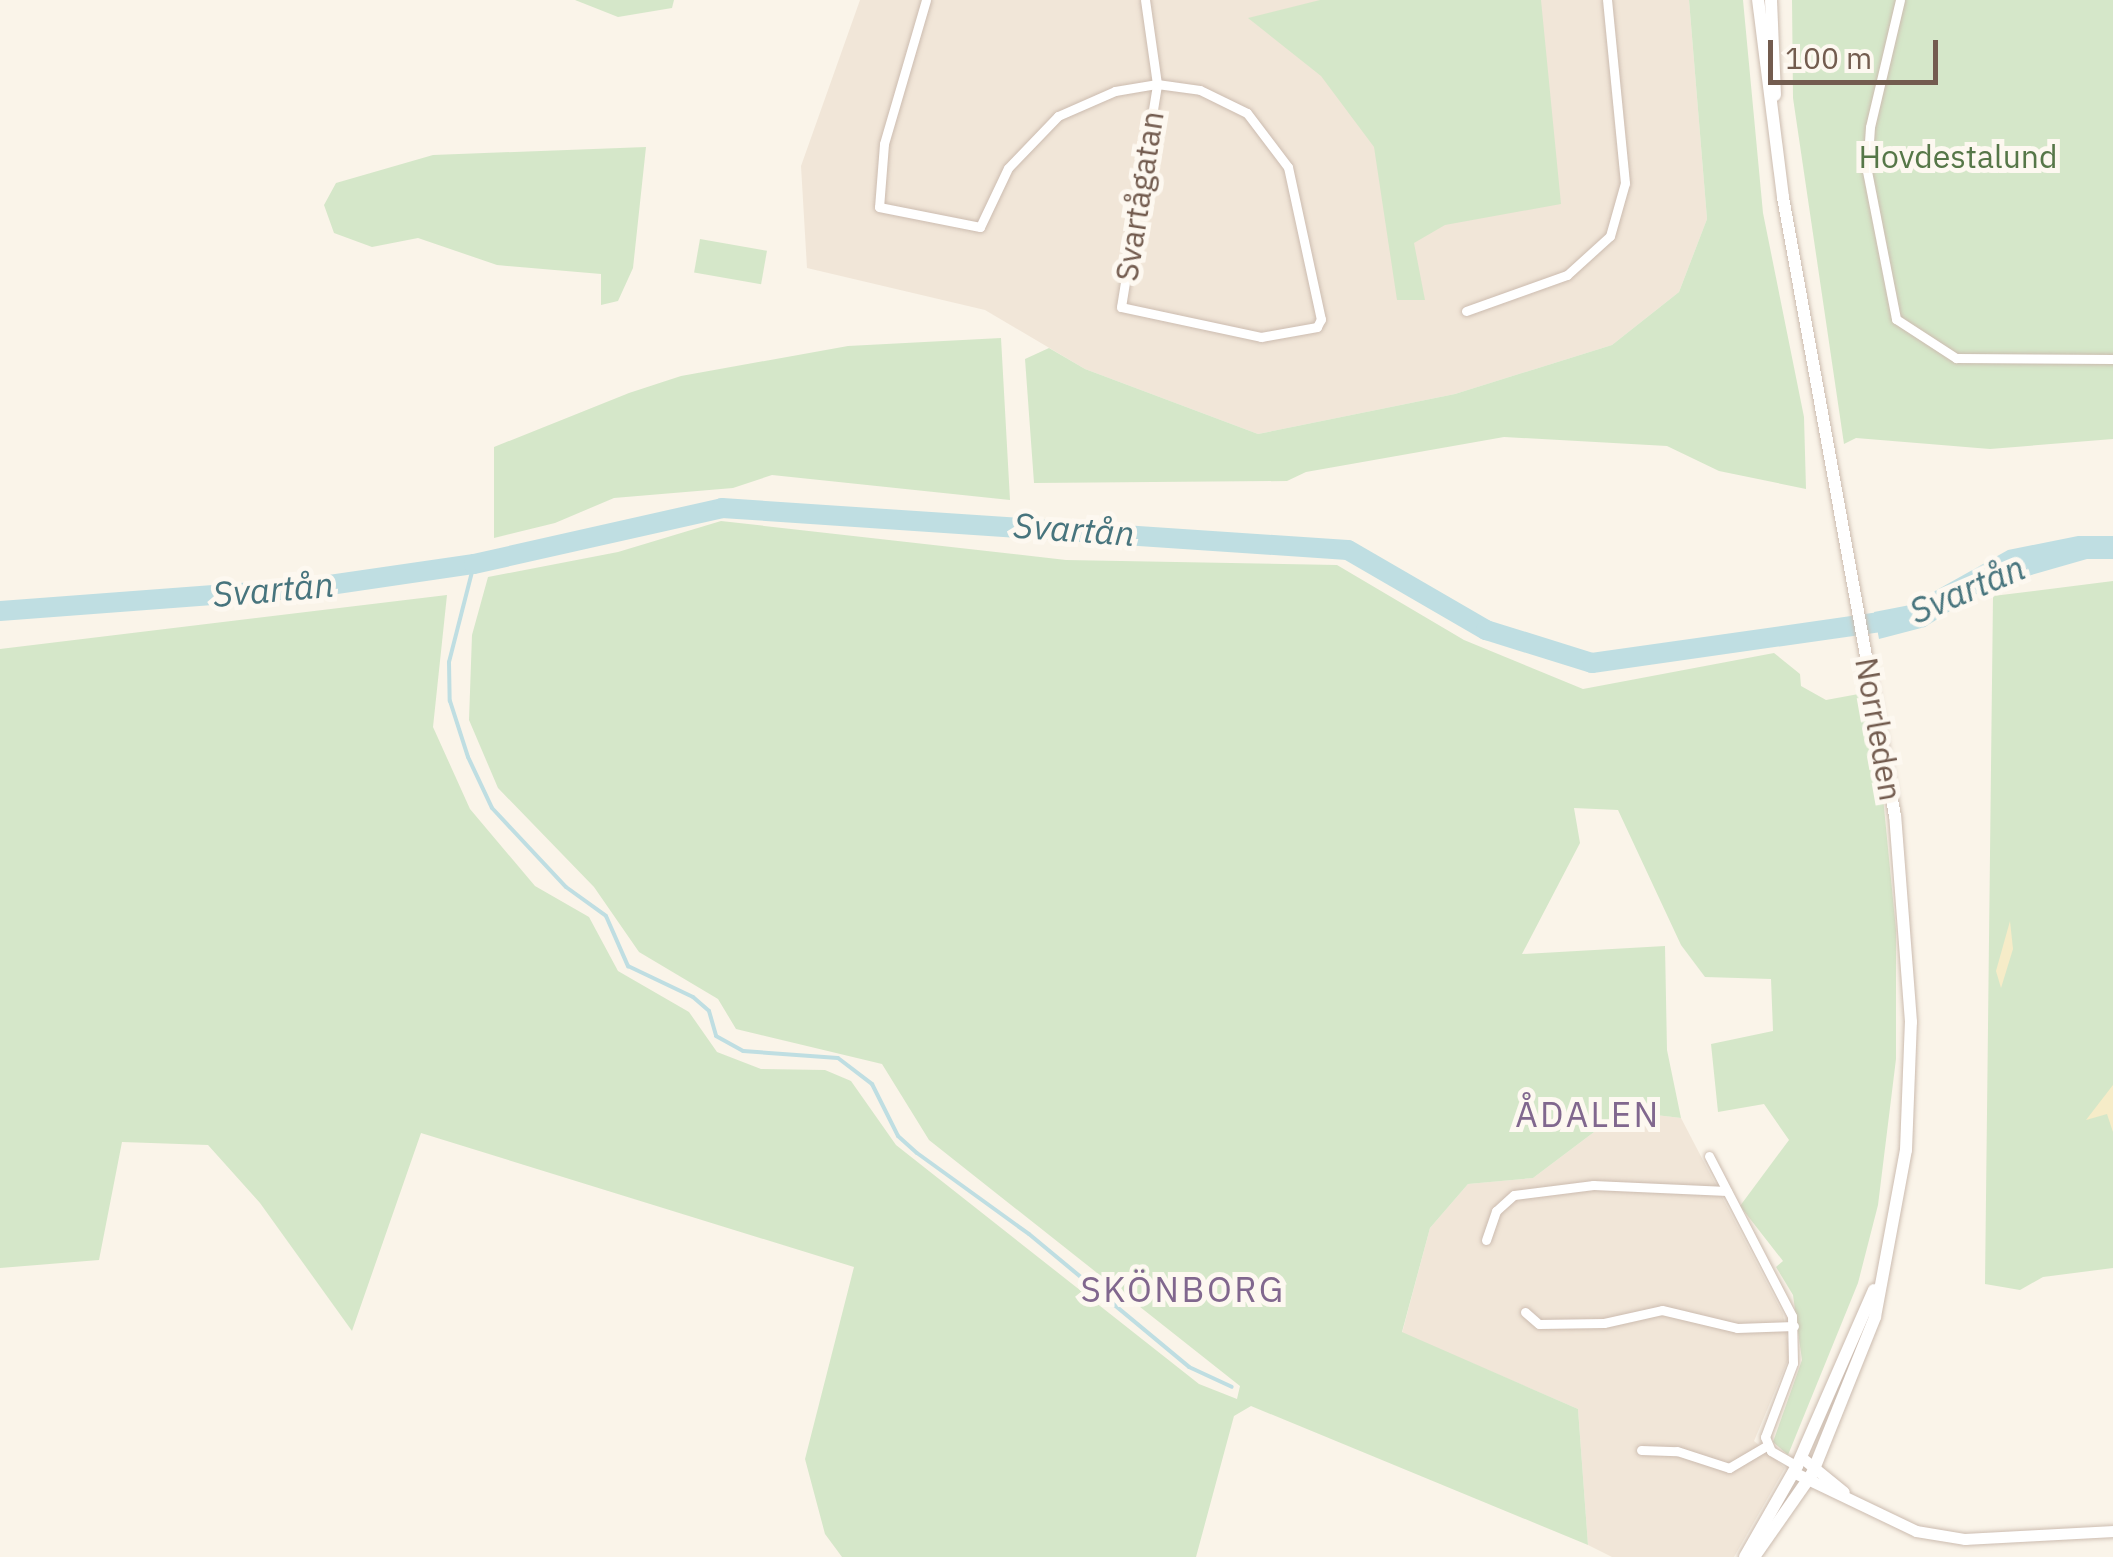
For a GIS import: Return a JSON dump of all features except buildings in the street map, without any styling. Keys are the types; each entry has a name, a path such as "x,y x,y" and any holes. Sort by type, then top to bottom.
{"main road":[{"name":"Norrleden","path":"1754,1557 1816,1466 1867,1342 1906,1150 1911,1022 1906,910 1889,782 1783,197 1758,0"},
{"name":"Norrleden","path":"1771,0 1783,197"},
{"name":"Norrleden","path":"1744,1557 1797,1465 1885,1265"}],"street":[{"path":"926,0 884,144 875,201 885,210 980,228 1008,168 1058,116 1102,95 1157,84"},
{"name":"Svartågatan","path":"1145,0 1157,84 1121,307 1261,337 1320,325 1296,196 1278,148 1256,121 1224,99 1157,84"},
{"path":"1466,311 1567,275 1610,236 1625,183 1607,0"},
{"path":"1900,0 1870,127 1867,171 1896,319 1956,358 2113,359"},
{"path":"1709,1156 1794,1326 1793,1364 1768,1421 1768,1444"},
{"path":"1486,1240 1496,1211 1514,1195 1593,1186 1727,1191"},
{"path":"1525,1312 1540,1324 1604,1323 1662,1310 1737,1328 1794,1326"},
{"path":"1768,1444 1797,1465 1808,1480 1846,1494 1916,1530 1966,1539 2113,1531"},
{"path":"1641,1450 1676,1451 1728,1468 1768,1444"},
{"path":"1797,1465 1816,1466 1846,1494"}],"shaded area":[{"path":"860,0 1689,0 1707,219 1679,292 1612,345 1455,394 1258,434 1085,369 985,310 807,268 801,166"},
{"path":"1622,1111 1681,1118 1783,1314 1790,1355 1754,1441 1785,1468 1734,1557 1612,1557 1588,1545 1578,1409 1402,1333 1430,1228 1468,1184 1533,1178"}],"green space":[{"path":"575,0 674,0 672,8 618,17"},
{"path":"1320,0 1541,0 1561,204 1445,225 1414,243 1425,300 1397,300 1374,147 1321,76 1248,18"},
{"path":"1689,0 1743,0 1763,213 1804,417 1806,489 1719,471 1667,446 1504,437 1306,472 1287,481 1034,483 1025,359 1049,348 1085,369 1258,434 1455,394 1612,345 1679,292 1707,219"},
{"name":"Hovdestalund","path":"1792,0 2113,0 2113,439 1990,449 1856,438 1844,444 1793,98"},
{"path":"646,147 633,268 618,301 601,305 601,274 497,265 418,238 372,247 334,233 324,205 336,183 433,155"},
{"path":"700,239 767,251 761,284 694,272"},
{"path":"1001,338 1010,500 772,475 733,488 614,498 555,523 494,538 494,447 629,393 681,376 848,346"},
{"path":"721,521 1066,560 1337,565 1464,640 1583,689 1774,653 1800,674 1801,686 1826,700 1864,693 1882,787 1896,930 1896,1059 1878,1205 1858,1283 1788,1455 1773,1442 1802,1360 1793,1295 1776,1267 1783,1261 1740,1206 1789,1140 1764,1104 1718,1112 1711,1044 1773,1031 1771,979 1705,977 1681,945 1618,810 1574,808 1580,843 1522,954 1665,946 1667,1050 1681,1118 1622,1111 1533,1178 1468,1184 1430,1228 1402,1332 1578,1409 1588,1545 1251,1406 1234,1416 1196,1557 842,1557 825,1534 805,1459 854,1267 421,1133 352,1331 260,1203 208,1145 122,1142 99,1260 0,1268 0,649 447,595 433,727 470,809 535,886 589,917 618,971 689,1012 717,1052 761,1069 825,1070 851,1081 896,1145 1199,1384 1237,1399 1240,1386 929,1140 882,1064 736,1029 718,999 639,952 594,887 498,788 469,720 472,635 488,577 618,552"},
{"path":"2113,581 2113,1268 2043,1277 2020,1290 1985,1284 1993,596"}],"sand":[{"path":"2010,921 2013,949 2001,988 1996,971"},
{"path":"2113,1085 2113,1132 2107,1114 2086,1120"}],"water":[{"path":"2078,536 2113,536 2113,559 2087,559 1986,588 1925,627 1879,639 1874,612 1910,605 2008,550"}],"waterway":[{"name":"Svartån","path":"0,611 309,588 474,564 722,508 1348,550 1486,630 1592,663 1903,619"},
{"path":"474,564 449,662 450,701 468,757 492,808 566,887 606,916 628,966 693,997 709,1011 716,1036 743,1051 838,1058 872,1084 898,1136 917,1153 1029,1234 1189,1367 1232,1387"}],"district":[{"name":"ÅDALEN","path":"1588,1114"},
{"name":"SKÖNBORG","path":"1183,1289"}]}
